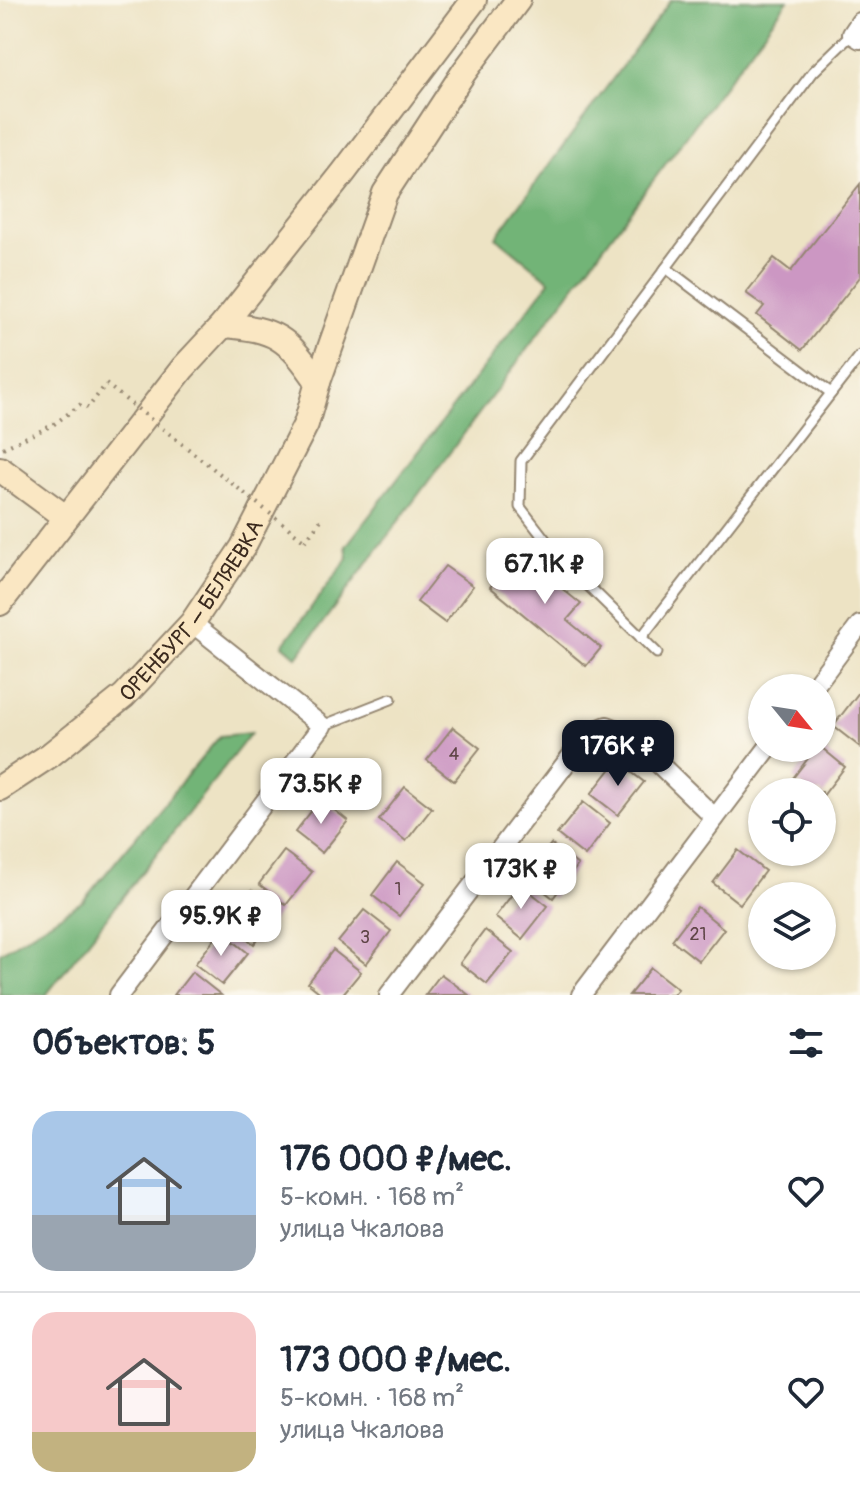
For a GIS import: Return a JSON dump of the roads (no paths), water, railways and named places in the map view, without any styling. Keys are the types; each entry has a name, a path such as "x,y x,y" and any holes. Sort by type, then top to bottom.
{"main road":[{"path":"0,603 183,368 223,325 344,172 474,0"},
{"name":"ОРЕНБУРГ – БЕЛЯЕВКА","path":"1,788 50,755 124,696 192,623 243,547 306,424 385,193 464,72 518,0"},
{"path":"223,325 253,327 273,334 297,350 318,382"},
{"path":"0,469 65,517"}],"street":[{"path":"119,995 322,726 192,623"},
{"path":"823,674 860,625"},
{"path":"389,995 589,733 607,726 628,734 715,818"},
{"path":"581,995 757,762"}],"lane":[{"path":"657,653 557,555 520,507 521,461 813,72 857,32"},
{"path":"666,268 831,393"},
{"path":"641,638 860,356"},
{"path":"322,726 391,699"}]}
